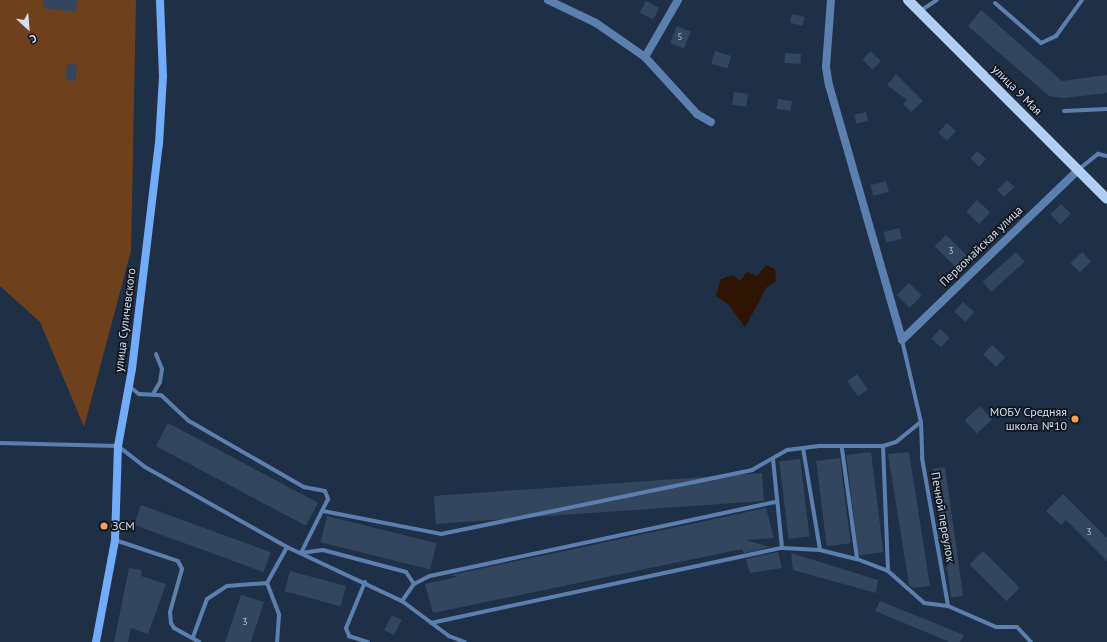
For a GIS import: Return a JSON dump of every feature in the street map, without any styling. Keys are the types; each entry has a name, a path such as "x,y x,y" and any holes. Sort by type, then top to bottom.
{"main road":[{"name":"улица 9 Мая","path":"908,0 1107,199"}],"street":[{"name":"улица Суличевского","path":"96,642 115,540 118,446 129,385 159,144 164,76 160,0"},
{"path":"548,0 596,23 645,56 697,114 711,122"},
{"path":"645,56 678,0"},
{"path":"831,0 826,67 829,85 902,340"},
{"name":"Первомайская улица","path":"902,340 1078,170"}],"lane":[{"path":"920,11 937,0"},
{"path":"994,2 1041,43 1056,36 1082,0"},
{"path":"1064,111 1107,109"},
{"path":"1078,170 1098,154 1107,156"},
{"name":"Печной переулок","path":"902,340 921,422 922,458 948,606"},
{"path":"152,394 160,382 162,369 156,354"},
{"path":"129,385 139,394 152,394 173,404 188,421 304,487 325,491 328,499 301,553"},
{"path":"323,511 441,534 752,470 773,460 787,450 803,448 842,449 882,446 896,442 921,422"},
{"path":"0,443 118,446 145,467 287,547 365,582 402,602 431,623 465,642"},
{"path":"882,446 888,571"},
{"path":"803,448 820,550"},
{"path":"842,449 857,559"},
{"path":"773,460 776,502 782,548"},
{"path":"402,602 414,584 430,576 776,502"},
{"path":"115,540 178,561 182,569 170,612 171,622 174,628 193,637 199,642"},
{"path":"277,642 279,615 267,583 287,547"},
{"path":"431,623 782,548 820,550 857,559 888,571 924,603 948,606 996,627 1017,627 1031,642"},
{"path":"301,553 323,550 406,572 414,584"},
{"path":"365,582 346,628 349,636 368,642"},
{"path":"193,637 207,599 226,586 267,583"}],"shaded area":[{"path":"0,0 136,0 131,251 84,427 40,322 0,286"},
{"path":"766,265 775,269 776,281 767,287 745,327 728,304 716,296 721,279 733,275 740,281 747,272 757,276"}],"building":[{"path":"44,0 77,0 76,12 43,8"},
{"path":"646,1 659,8 653,20 640,12"},
{"path":"981,10 1062,81 1107,75 1107,93 1064,98 1049,96 968,26"},
{"path":"792,14 805,17 803,26 790,23"},
{"path":"677,26 691,32 684,48 670,43"},
{"path":"715,51 731,56 727,68 711,63"},
{"path":"871,51 881,61 872,69 863,59"},
{"path":"785,53 801,54 800,64 784,63"},
{"path":"67,64 77,65 75,81 65,80"},
{"path":"896,74 923,101 911,112 903,104 907,100 887,85"},
{"path":"734,92 748,94 746,107 732,105"},
{"path":"778,99 792,101 790,111 777,109"},
{"path":"866,112 868,121 856,123 854,115"},
{"path":"947,123 956,131 947,141 938,133"},
{"path":"977,151 986,159 979,166 970,158"},
{"path":"1007,180 1014,187 1004,197 997,190"},
{"path":"886,181 889,192 873,196 871,185"},
{"path":"977,200 990,212 979,224 966,212"},
{"path":"1061,204 1071,214 1060,225 1050,215"},
{"path":"899,228 902,239 886,243 884,232"},
{"path":"946,235 967,256 956,268 935,246"},
{"path":"1016,252 1025,262 991,292 983,282"},
{"path":"1082,252 1091,261 1080,273 1071,263"},
{"path":"909,283 922,296 910,308 897,295"},
{"path":"963,302 974,312 965,322 954,312"},
{"path":"940,329 950,338 941,347 931,339"},
{"path":"992,345 1005,357 996,367 983,355"},
{"path":"857,374 868,390 858,396 847,381"},
{"path":"980,406 992,419 977,433 965,420"},
{"path":"168,423 318,503 306,526 156,446"},
{"path":"871,452 883,552 858,555 846,455"},
{"path":"909,452 930,586 913,588 909,585 888,454"},
{"path":"840,458 850,543 827,546 816,461"},
{"path":"800,459 810,536 789,539 779,462"},
{"path":"945,467 963,596 951,597 933,469"},
{"path":"762,473 764,501 436,524 434,496"},
{"path":"1063,494 1107,538 1107,561 1066,520 1061,525 1046,511"},
{"path":"141,505 271,552 263,572 134,525"},
{"path":"766,508 774,538 746,540 770,547 744,553 742,549 433,613 425,584 458,577 451,575"},
{"path":"327,516 437,543 430,570 320,542"},
{"path":"983,551 1020,588 1006,601 970,564"},
{"path":"778,552 782,568 750,573 746,559"},
{"path":"791,553 878,580 876,593 793,570"},
{"path":"129,568 142,570 141,576 166,584 148,634 131,628 128,642 114,642"},
{"path":"290,571 346,586 341,606 285,591"},
{"path":"241,595 264,602 251,642 225,642"},
{"path":"880,601 964,635 960,642 950,642 875,611"},
{"path":"392,615 402,620 394,635 384,630"}],"place":[{"name":"МОБУ Средняя школа №10","path":"1075,419"},
{"name":"ЗСМ","path":"104,526"}]}
